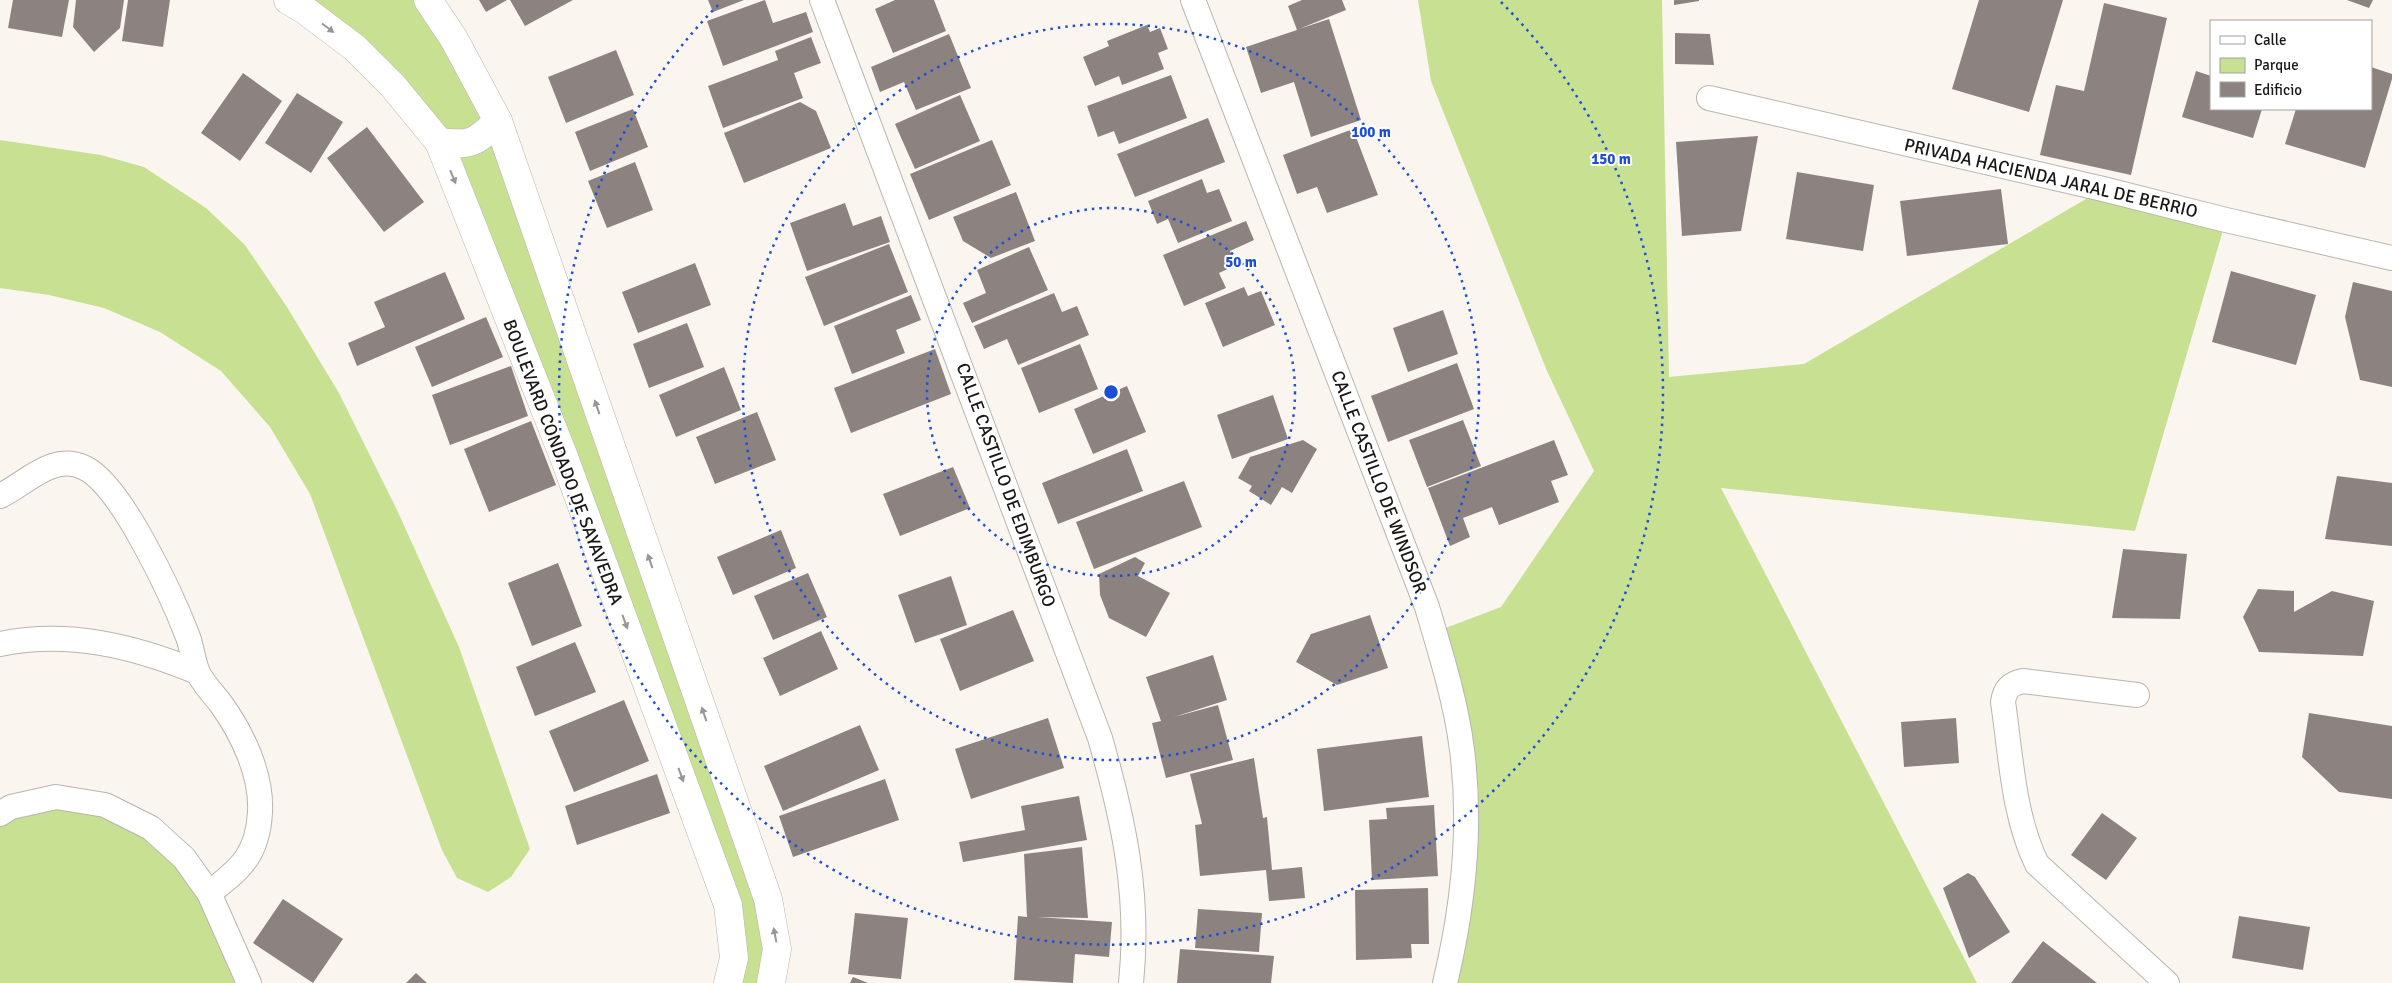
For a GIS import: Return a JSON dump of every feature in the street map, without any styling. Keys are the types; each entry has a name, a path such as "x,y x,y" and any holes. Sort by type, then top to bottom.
{"street":[{"name":"BOULEVARD CONDADO DE SAYAVEDRA","path":"288,0 306,11 355,48 393,86 439,142 564,457 728,905 734,958 728,983"},
{"path":"428,0 454,39 498,121 768,899 777,949 771,983"},
{"name":"CALLE CASTILLO DE EDIMBURGO","path":"822,0 1100,738 1118,802 1128,848 1133,908 1131,983"},
{"name":"CALLE CASTILLO DE WINDSOR","path":"1193,0 1427,607 1450,685 1462,750 1468,820 1456,936 1445,983"},
{"name":"PRIVADA HACIENDA JARAL DE BERRIO","path":"1709,98 2392,258"},
{"path":"439,142 463,145 482,137 498,121"},
{"path":"0,496 38,472 61,462 85,468 104,483 146,549 176,608 189,640 197,672 222,706 249,755 257,784 260,810 258,835 250,857 233,876 209,893"},
{"path":"0,644 46,638 84,640 161,657 197,672"},
{"path":"2137,695 2023,681 2013,684 2005,692 2003,702 2020,815 2026,841 2037,864 2167,983"},
{"path":"0,814 11,807 56,797 104,805 151,828 184,858 209,893 249,983"}],"green space":[{"path":"288,0 428,0 454,39 768,899 771,983 728,983 734,958 439,142"},
{"path":"1418,0 1662,0 1669,377 1804,364 2103,189 2226,220 2135,531 1721,488 1977,983 1445,983 1468,820 1435,632 1501,607 1594,471 1547,371 1431,81"},
{"path":"0,140 101,155 144,167 206,208 245,245 287,307 339,393 397,510 459,647 530,849 511,877 488,892 457,878 442,850 310,494 270,427 221,371 160,332 104,308 49,295 0,288"},
{"path":"105,805 184,858 249,983 0,983 0,814 11,807"}],"building":[{"path":"13,0 69,0 62,37 8,28"},
{"path":"76,0 124,0 120,28 94,52 73,27"},
{"path":"128,0 170,0 163,47 122,41"},
{"path":"479,0 507,0 486,12"},
{"path":"510,0 573,0 525,26"},
{"path":"708,0 744,0 713,12"},
{"path":"765,0 773,23 806,12 813,32 723,66 707,21"},
{"path":"895,0 934,0 946,31 893,53 875,9"},
{"path":"1302,0 1342,0 1346,10 1299,29 1329,19 1361,120 1311,137 1294,82 1261,93 1246,47 1297,30 1288,6"},
{"path":"1674,0 1699,0 1699,1 1674,5"},
{"path":"1979,0 2063,0 2029,112 1952,89"},
{"path":"2347,0 2373,0 2369,8"},
{"path":"2104,3 2167,18 2131,175 2040,155 2056,85 2084,91"},
{"path":"1147,25 1150,32 1160,28 1168,49 1158,53 1164,69 1122,85 1119,76 1095,86 1083,57 1109,46 1107,41"},
{"path":"1675,33 1710,34 1714,65 1675,64"},
{"path":"949,34 971,88 916,110 904,82 880,92 871,67"},
{"path":"811,37 821,63 794,73 803,98 723,128 708,86 778,60 775,51"},
{"path":"616,50 634,95 566,123 548,77"},
{"path":"2372,67 2392,74 2365,168 2285,144 2296,110 2372,110"},
{"path":"2196,71 2210,76 2210,110 2262,110 2253,138 2182,117"},
{"path":"243,73 282,101 240,161 201,133"},
{"path":"1171,75 1187,118 1119,144 1114,131 1098,137 1087,106"},
{"path":"297,93 343,122 311,173 265,143"},
{"path":"960,95 980,141 915,169 895,124"},
{"path":"800,102 816,111 831,148 744,183 724,133"},
{"path":"633,109 648,147 590,171 575,132"},
{"path":"1208,118 1225,162 1135,197 1117,154"},
{"path":"367,127 424,202 384,232 327,158"},
{"path":"1353,129 1378,195 1327,213 1317,187 1297,194 1283,155"},
{"path":"1758,136 1741,231 1682,236 1676,142"},
{"path":"992,140 1011,185 929,220 910,174"},
{"path":"635,162 653,210 607,228 588,181"},
{"path":"1797,172 1874,185 1863,251 1786,239"},
{"path":"1202,179 1207,193 1219,189 1232,221 1178,243 1168,219 1157,224 1148,201"},
{"path":"2001,189 2008,244 1907,256 1900,201"},
{"path":"1016,192 1035,241 991,258 963,241 953,217"},
{"path":"845,203 853,226 881,216 890,242 807,271 790,223"},
{"path":"1246,221 1254,240 1230,251 1236,265 1219,273 1226,288 1184,306 1163,255"},
{"path":"889,244 908,292 824,326 805,277"},
{"path":"1029,247 1048,290 972,323 963,303 986,293 977,270"},
{"path":"695,263 711,305 638,333 622,292"},
{"path":"2231,271 2316,295 2296,365 2212,342"},
{"path":"445,272 465,319 357,366 348,343 385,327 374,302"},
{"path":"2353,282 2392,291 2392,387 2360,380 2345,317"},
{"path":"1244,287 1248,296 1261,291 1275,325 1223,347 1205,303"},
{"path":"1054,293 1062,312 1077,306 1089,335 1018,365 1007,339 984,349 974,326"},
{"path":"911,295 921,320 896,330 905,353 852,374 834,326"},
{"path":"1443,310 1458,354 1408,372 1393,328"},
{"path":"486,317 503,357 432,387 415,347"},
{"path":"687,323 704,367 649,388 633,344"},
{"path":"1080,344 1098,389 1039,413 1021,368"},
{"path":"935,349 951,394 851,433 834,388"},
{"path":"1457,363 1474,409 1388,442 1371,396"},
{"path":"511,366 528,416 450,445 432,395"},
{"path":"724,367 741,410 676,437 659,395"},
{"path":"1127,386 1146,432 1093,454 1074,409"},
{"path":"1273,395 1288,439 1232,459 1217,415"},
{"path":"757,412 776,460 715,484 696,437"},
{"path":"1463,420 1481,466 1427,487 1409,440"},
{"path":"531,421 556,485 489,512 464,449"},
{"path":"1303,440 1317,449 1292,493 1282,487 1271,505 1249,491 1252,486 1238,478 1250,457"},
{"path":"1554,440 1568,475 1551,481 1559,502 1499,525 1492,507 1463,518 1470,537 1450,546 1428,488"},
{"path":"1127,449 1143,491 1058,524 1042,483"},
{"path":"953,467 970,508 900,536 883,494"},
{"path":"2337,476 2392,483 2392,546 2325,539"},
{"path":"1184,481 1202,527 1094,569 1076,522"},
{"path":"781,530 796,568 733,595 717,557"},
{"path":"2123,549 2187,554 2180,619 2112,618"},
{"path":"1135,557 1145,563 1138,576 1170,593 1146,637 1109,618 1100,595 1099,574"},
{"path":"558,563 582,626 532,646 508,583"},
{"path":"808,573 827,617 773,640 754,596"},
{"path":"951,576 967,625 915,643 898,595"},
{"path":"2258,589 2294,591 2294,612 2332,591 2374,601 2363,656 2259,652 2243,617"},
{"path":"1013,610 1034,661 960,691 940,639"},
{"path":"1370,615 1388,668 1337,685 1296,662 1311,634"},
{"path":"821,631 838,669 780,696 763,658"},
{"path":"575,642 596,692 535,716 516,667"},
{"path":"1213,655 1227,700 1174,717 1218,705 1233,760 1166,778 1152,723 1161,721 1146,677"},
{"path":"624,700 649,761 574,792 549,731"},
{"path":"2309,713 2392,726 2392,799 2339,792 2302,757"},
{"path":"1048,718 1064,768 971,799 955,749"},
{"path":"1956,718 1959,763 1904,767 1901,722"},
{"path":"860,725 879,770 783,811 764,766"},
{"path":"1422,736 1429,797 1324,811 1317,749"},
{"path":"1254,758 1263,818 1267,817 1272,870 1302,867 1305,898 1269,901 1266,870 1200,876 1195,825 1202,824 1190,774"},
{"path":"657,774 670,813 577,845 565,806"},
{"path":"885,779 899,820 793,857 779,816"},
{"path":"1079,796 1087,840 963,862 959,842 1025,830 1021,806"},
{"path":"1434,805 1438,876 1372,880 1369,820 1387,819 1386,808"},
{"path":"2102,813 2137,838 2106,880 2071,855"},
{"path":"1082,847 1088,918 1037,917 1112,922 1109,957 1075,954 1073,983 1014,980 1018,916 1027,917 1024,854"},
{"path":"1968,873 1975,877 2010,932 1969,958 1943,888"},
{"path":"1428,888 1429,944 1411,944 1412,958 1356,960 1355,890"},
{"path":"283,899 343,939 313,983 253,943"},
{"path":"1198,909 1262,913 1259,952 1195,948"},
{"path":"855,913 908,918 901,979 848,974"},
{"path":"2239,916 2310,927 2303,970 2232,958"},
{"path":"2043,941 2097,983 2011,983"},
{"path":"1180,949 1274,956 1271,983 1177,983"},
{"path":"416,973 427,983 406,983"},
{"path":"853,977 868,983 850,983"}]}
